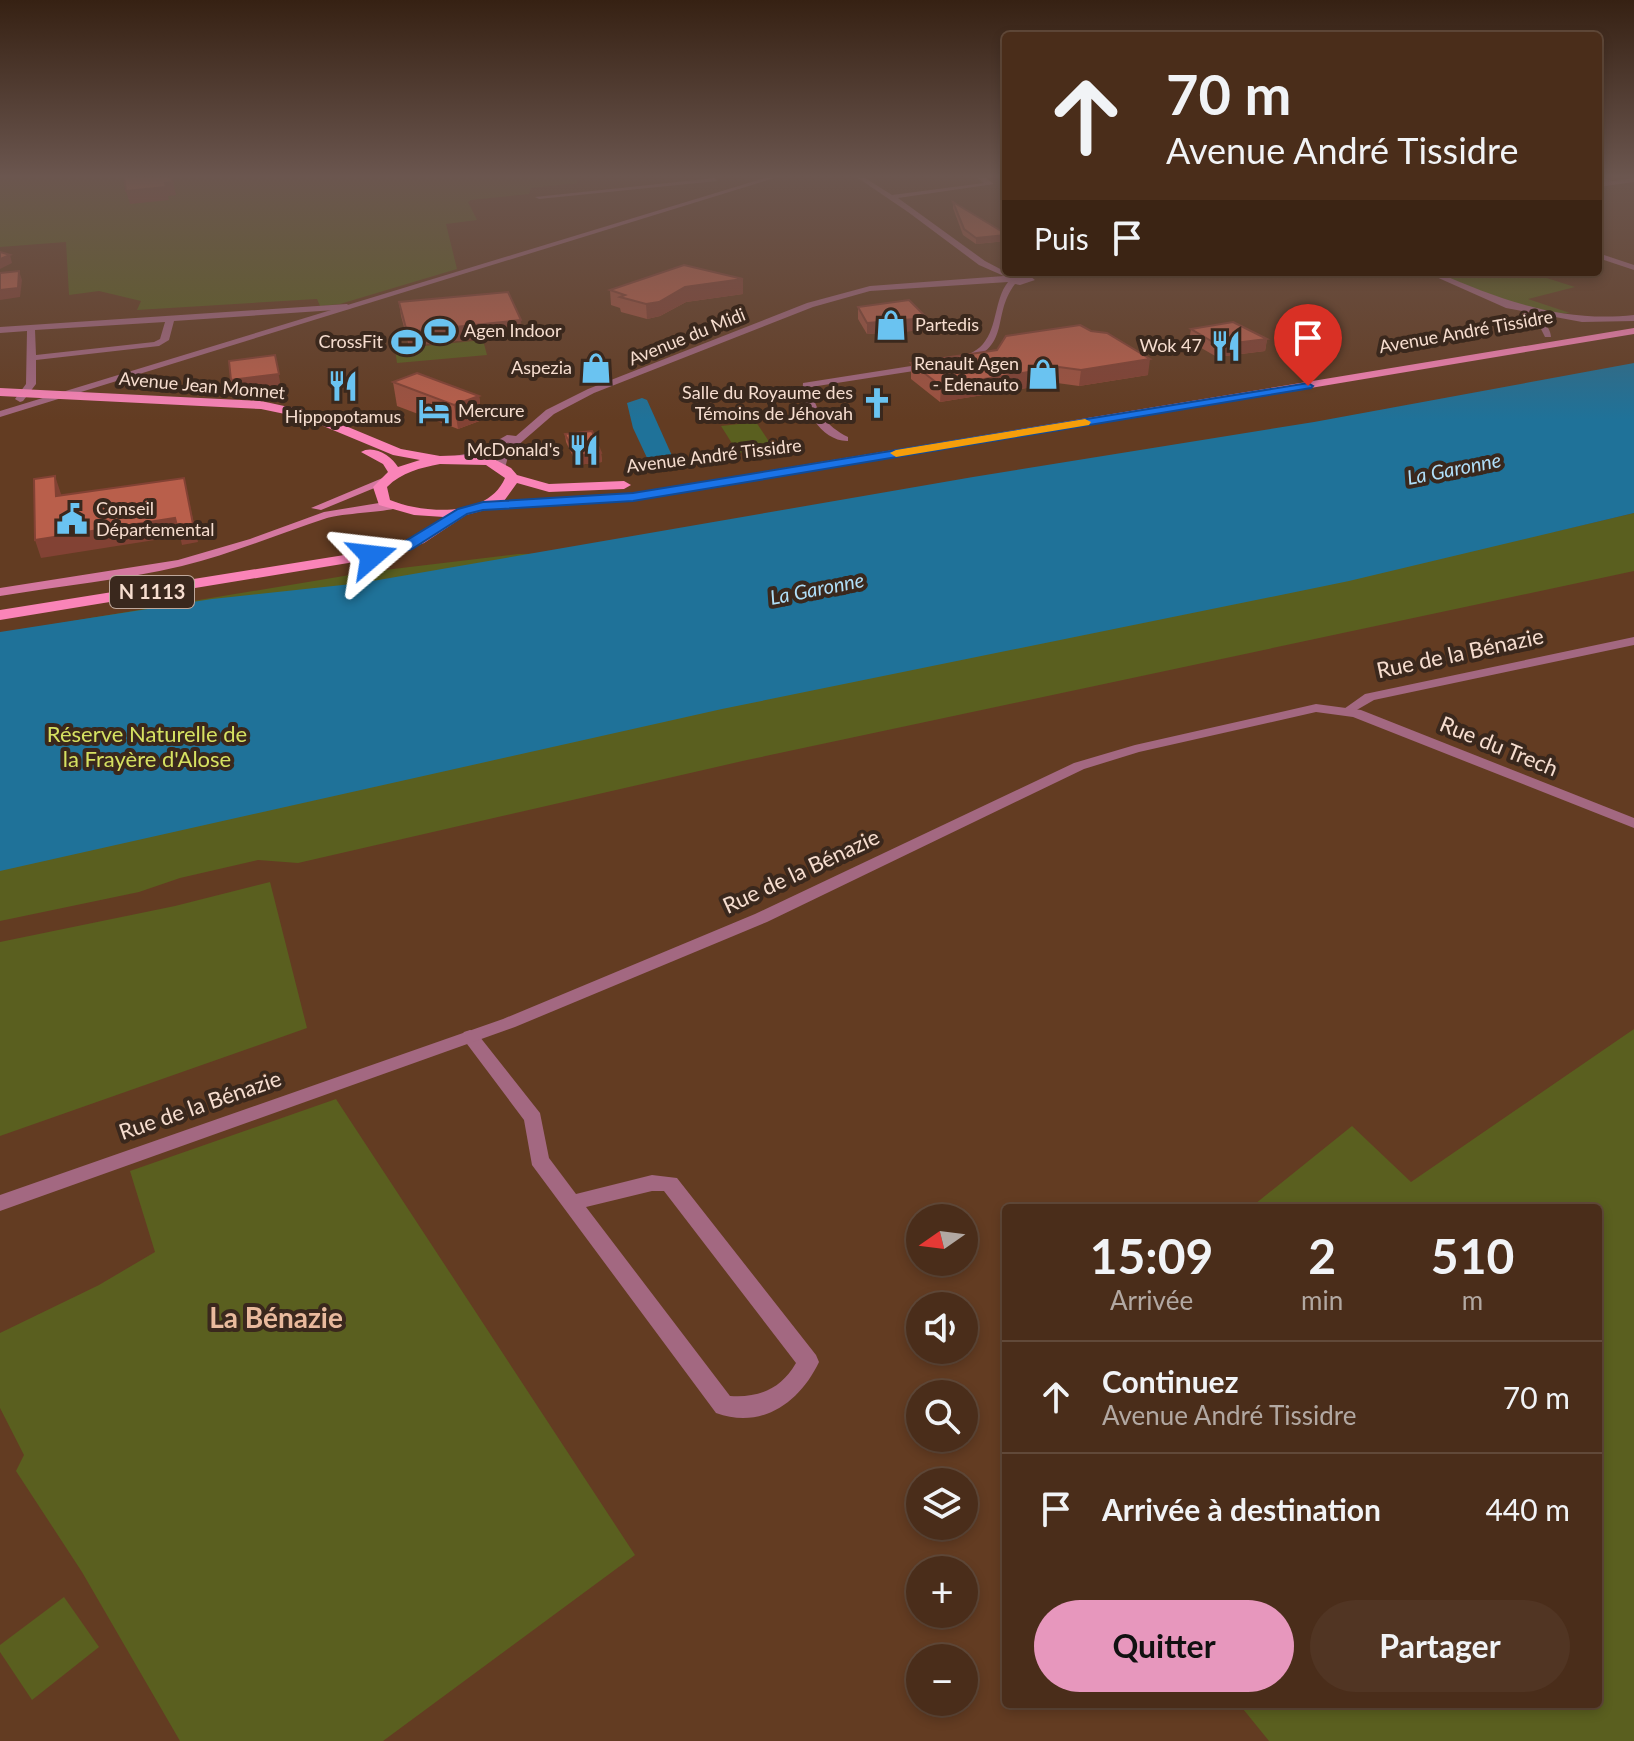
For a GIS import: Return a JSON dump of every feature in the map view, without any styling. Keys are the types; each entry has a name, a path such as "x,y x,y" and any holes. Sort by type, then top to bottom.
{"main road":[{"name":"Avenue André Tissidre","path":"1069,425 1239,390 1634,320"},
{"name":"Avenue André Tissidre","path":"462,511 483,506 633,497 1634,331"},
{"name":"Avenue Jean Monnet","path":"0,392 46,401 226,408 278,416 388,461 390,476"},
{"name":"Avenue Jean Monnet","path":"0,398 69,394 273,407 308,415 398,452 447,460 485,461 501,466"},
{"name":"Avenue André Tissidre","path":"512,478 549,488 608,486 921,448"},
{"path":"0,583 145,562 204,547 301,514 413,465 447,460"},
{"path":"483,506 506,492 512,478 501,466"},
{"path":"390,476 379,495 396,509"},
{"path":"0,592 179,563 254,541 328,514 379,506 419,513 462,511"},
{"name":"N 1113","path":"304,566 373,551 404,540 414,522 411,516 396,509"},
{"name":"N 1113","path":"0,615 391,552 419,540 462,511"}],"street":[{"path":"0,414 510,257"},
{"path":"974,257 1002,275"},
{"path":"1604,257 1634,268"},
{"path":"1004,276 1029,281 1031,276"},
{"path":"1439,276 1499,301 1552,317 1593,321 1634,320"},
{"path":"844,439 822,426 811,407 806,385 974,357 987,347 1001,315 1009,279"},
{"name":"Avenue du Midi","path":"501,466 504,452 530,427 550,412 591,391 837,296 903,285 1009,279"},
{"path":"1499,301 1540,324 1548,335"},
{"path":"0,330 347,307"},
{"path":"31,358 156,344 164,340 170,319"},
{"path":"23,396 31,384 31,328"},
{"name":"Avenue du Midi","path":"447,460 482,453 530,427"},
{"name":"Rue de la Bénazie","path":"0,1203 470,1036 761,918 1079,766 1135,749 1316,708 1348,711 1370,697 1634,641"},
{"name":"Rue du Trech","path":"1348,711 1634,823"},
{"path":"470,1036 533,1118 539,1160 571,1203 724,1406 744,1408 772,1402 789,1392 801,1378 808,1362 670,1184 652,1183 571,1203"}],"green space":[{"path":"67,257 454,257 457,269 340,304 320,306 317,299 137,310 141,301 99,291 69,295"},
{"path":"1444,276 1541,276 1575,287 1528,299 1570,313 1537,311"},
{"path":"483,340 487,355 397,363 395,349"},
{"path":"756,422 774,449 738,453 721,426"},
{"name":"Réserve Naturelle de la Frayère d'Alose","path":"1634,513 1634,571 747,760 298,863 258,860 180,878 139,892 0,921 0,633 368,572 519,554 1553,532"},
{"path":"270,882 307,1028 0,1136 0,942 175,906"},
{"path":"1634,1029 1634,1741 1269,1741 1242,1708 1602,1708 1602,1204 1255,1204 1352,1126 1411,1182"},
{"path":"336,1099 635,1555 383,1741 180,1741 82,1572 16,1471 24,1455 0,1408 0,1333 99,1285 155,1252 130,1171"},
{"path":"64,1597 99,1647 32,1700 0,1652 0,1645"}],"water":[{"name":"Réserve Naturelle de la Frayère d'Alose","path":"1634,363 1634,513 1349,581 722,709 0,871 0,632 212,599 361,583 973,477 1314,422"},
{"path":"642,398 647,400 673,458 648,460 633,428 627,403"}],"building":[{"path":"684,265 743,279 685,287 659,302 646,304 620,297 625,295 610,290"},
{"path":"19,271 18,288 0,290 0,273"},
{"path":"508,292 521,320 407,332 399,302"},
{"path":"909,300 927,318 867,323 858,307"},
{"path":"1233,322 1267,339 1218,345 1191,329"},
{"path":"1080,325 1091,331 1107,333 1150,359 1081,370 1059,367 941,386 911,363 997,350 1006,336"},
{"path":"275,355 279,374 231,380 229,361"},
{"path":"417,373 479,396 454,405 393,382"},
{"path":"592,431 601,453 576,456 565,434"},
{"path":"55,476 56,496 184,478 193,524 177,526 175,518 35,540 34,479"}],"slow traffic":[{"path":"896,453 1085,422"}],"place":[{"name":"Partedis","path":"891,325"},
{"name":"Agen Indoor","path":"440,331"},
{"name":"CrossFit","path":"407,342"},
{"name":"Wok 47","path":"1226,346"},
{"name":"Aspezia","path":"596,368"},
{"name":"Renault Agen - Edenauto","path":"1043,374"},
{"name":"Hippopotamus","path":"343,386"},
{"name":"Salle du Royaume des Témoins de Jéhovah","path":"877,403"},
{"name":"Mercure","path":"434,411"},
{"name":"McDonald's","path":"584,450"},
{"name":"Conseil Départemental","path":"72,519"}],"district":[{"name":"La Bénazie","path":"276,1318"}],"route":[{"path":"372,556 407,546 462,511 483,506 633,497 1308,386"}],"water label":[{"name":"La Garonne","path":"1454,469"},
{"name":"La Garonne","path":"817,589"}]}
